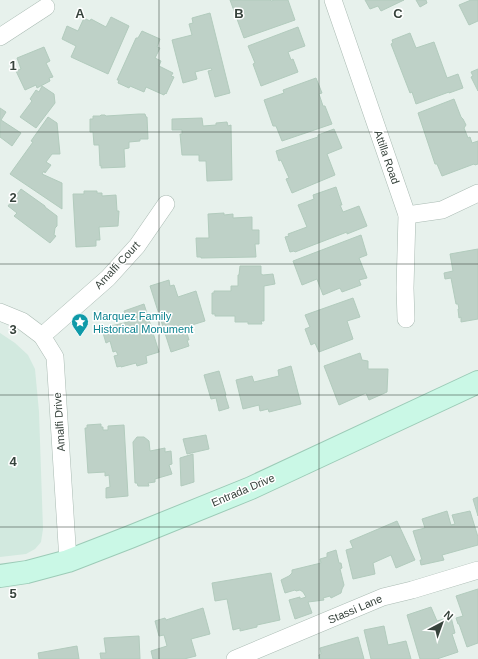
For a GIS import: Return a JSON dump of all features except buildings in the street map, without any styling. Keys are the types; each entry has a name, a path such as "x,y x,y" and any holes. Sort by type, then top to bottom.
{"street":[{"name":"Attilla Road","path":"333,0 407,216 405,288 406,319"},
{"path":"0,37 46,7"},
{"path":"407,216 442,210 478,194"},
{"name":"Amalfi Court","path":"42,336 108,278 137,246 166,204"},
{"name":"Amalfi Drive","path":"0,312 22,321 42,336 55,357 68,561"},
{"name":"Entrada Drive","path":"0,576 27,572 68,561 251,488 478,382"},
{"name":"Stassi Lane","path":"235,659 383,597 478,570"}],"shaded area":[{"path":"0,333 15,343 28,355 35,369 39,412 43,529 41,542 35,549 26,554 0,557"}],"place":[{"name":"Marquez Family Historical Monument","path":"80,337"}]}
